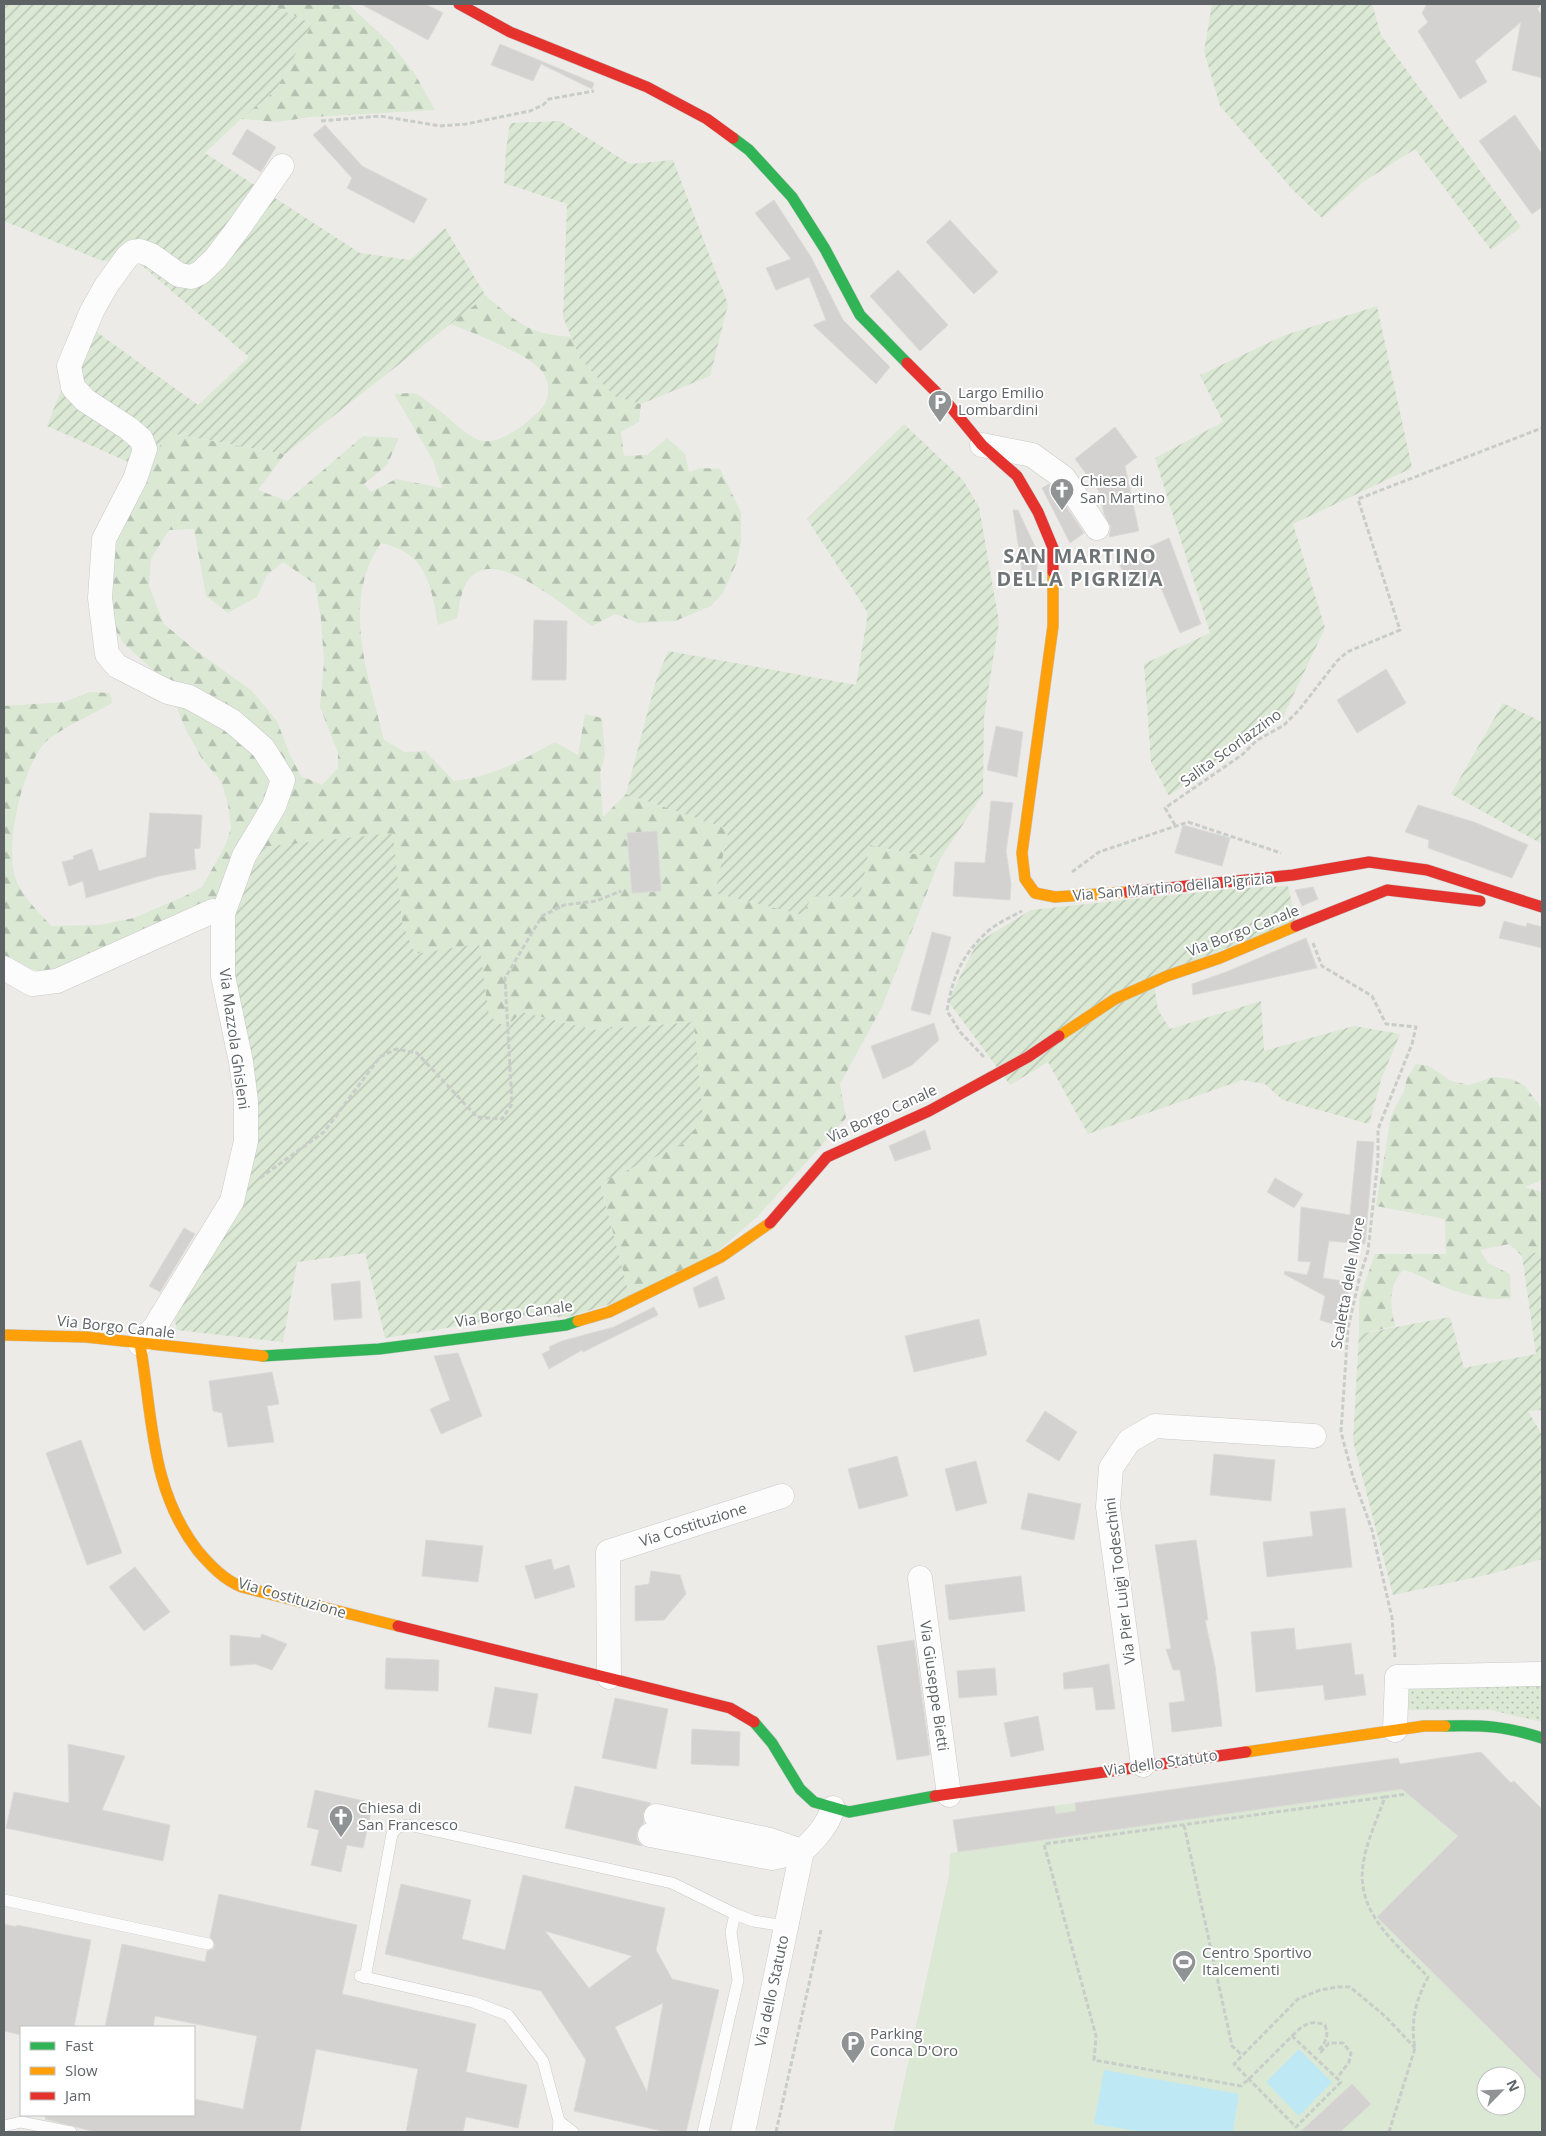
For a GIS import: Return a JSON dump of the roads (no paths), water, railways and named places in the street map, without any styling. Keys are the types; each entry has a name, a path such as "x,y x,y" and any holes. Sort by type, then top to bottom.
{"street":[{"path":"459,4 510,32 647,87 707,119 749,150 792,197 825,249 860,315 949,405 982,445 1032,455 1064,478 1097,528"},
{"name":"Via Mazzola Ghisleni","path":"140,1344 160,1318 232,1201 234,1194 246,1141 246,1101 241,1062 223,976 223,914 244,856 274,806 283,780 263,748 232,721 204,704 168,692 117,666 107,654 100,598 104,539 135,480 145,449 141,439 128,428 85,400 73,387 70,366 92,311 106,286 127,257 133,252 140,251 151,255 179,275 191,277 200,273 235,232 282,166"},
{"name":"Via San Martino della Pigrizia","path":"982,445 1017,476 1038,512 1053,548 1053,626 1022,853 1025,879 1035,893 1055,897 1093,896 1293,875 1369,862 1417,868 1542,909"},
{"name":"Via Borgo Canale","path":"4,1335 86,1337 254,1357 379,1349 451,1338 566,1325 609,1312 721,1258 766,1228 827,1157 929,1111 1028,1057 1114,1000 1168,976 1220,958 1340,907 1387,890 1450,896 1542,909"},
{"path":"4,968 32,984 57,981 213,911 223,914"},
{"name":"Via Costituzione","path":"140,1344 145,1370 148,1415 160,1482 176,1521 201,1556 234,1584 730,1708 755,1723 772,1743 800,1789 814,1802 833,1808"},
{"name":"Via Pier Luigi Todeschini","path":"1143,1765 1108,1508 1111,1468 1129,1442 1156,1426 1314,1436"},
{"name":"Via Costituzione","path":"609,1677 608,1552 782,1496"},
{"name":"Via Giuseppe Bietti","path":"920,1578 949,1795"},
{"path":"1395,1730 1397,1678 1542,1674"},
{"name":"Via dello Statuto","path":"833,1808 849,1812 1143,1765 1336,1740 1424,1726 1481,1725 1512,1728 1542,1738"},
{"path":"653,1826 770,1840 802,1851 818,1836 830,1818 833,1808"},
{"name":"Via dello Statuto","path":"743,2132 802,1851"}],"lane":[{"path":"573,2132 558,2126 542,2061 508,2015 473,2002 363,1977 392,1834 398,1827 409,1825 672,1883 753,1921 786,1926"},
{"path":"4,1900 208,1944"},
{"path":"703,2132 738,1980 731,1932 735,1914"},
{"path":"4,2126 21,2122 70,2132"}],"water":[{"path":"1299,2049 1332,2082 1299,2116 1266,2082"},
{"path":"1104,2070 1239,2094 1233,2132 1142,2132 1094,2124"}],"place":[{"name":"Largo Emilio Lombardini","path":"940,423"},
{"name":"Chiesa di San Martino","path":"1062,511"},
{"name":"Chiesa di San Francesco","path":"341,1838"},
{"name":"Centro Sportivo Italcementi","path":"1184,1983"},
{"name":"Parking Conca D'Oro","path":"853,2064"}],"district":[{"name":"SAN MARTINO DELLA PIGRIZIA","path":"1080,568"}]}
